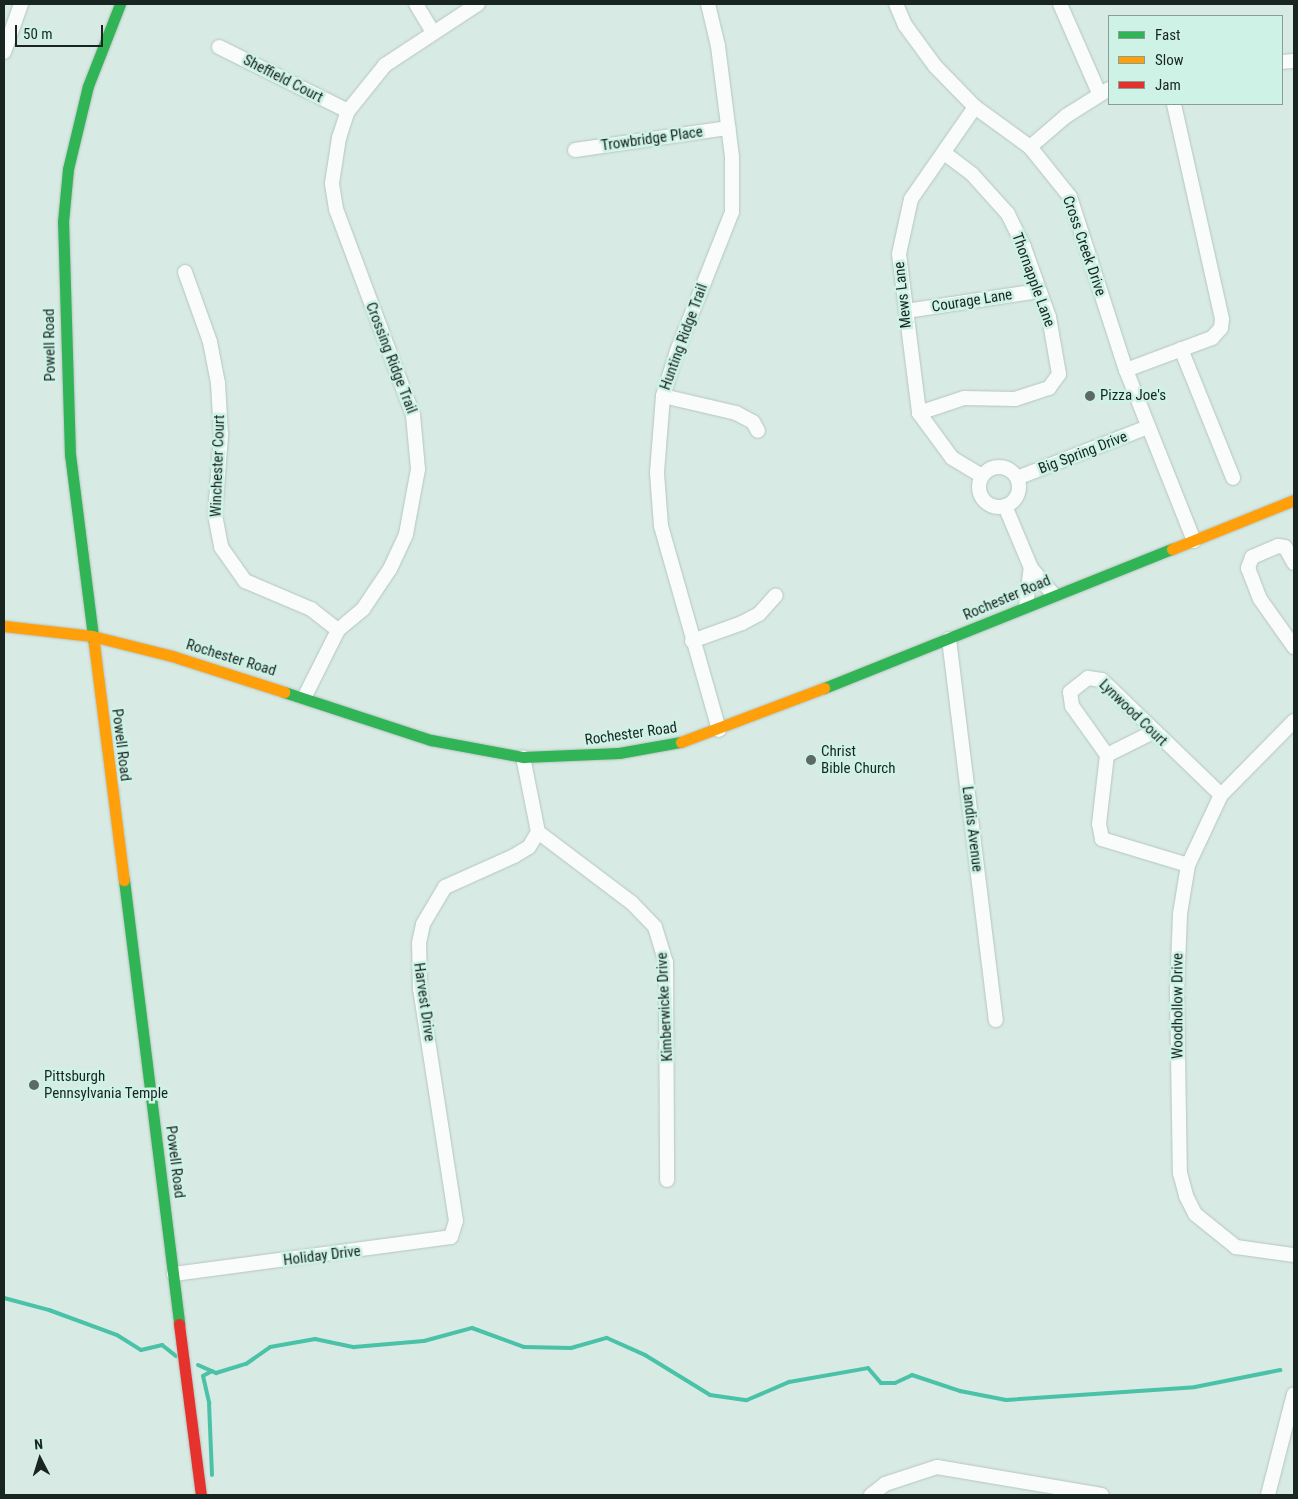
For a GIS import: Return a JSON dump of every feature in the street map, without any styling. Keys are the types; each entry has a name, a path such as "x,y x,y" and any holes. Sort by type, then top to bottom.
{"street":[{"path":"4,52 21,4"},
{"name":"Powell Road","path":"120,4 88,86 68,169 63,222 70,455 201,1495"},
{"path":"416,4 432,31"},
{"name":"Crossing Ridge Trail","path":"305,696 338,630 363,609 390,569 406,534 418,469 413,415 336,209 332,183 348,111 385,65 432,31 478,4"},
{"name":"Hunting Ridge Trail","path":"708,4 718,46 728,128 734,188 732,212 677,351 663,396 657,436 658,504 692,640 719,730"},
{"name":"Cross Creek Drive","path":"896,4 905,25 935,66 975,107 1030,147 1070,197 1126,370 1194,541"},
{"path":"1030,147 1104,91 1060,4"},
{"name":"Sheffield Court","path":"219,47 348,111"},
{"path":"1126,370 1212,338 1221,328 1222,319 1174,105"},
{"name":"Mews Lane","path":"975,107 910,199 902,224 898,254 919,413 952,458 982,476"},
{"name":"Trowbridge Place","path":"575,150 728,128"},
{"name":"Thornapple Lane","path":"919,413 957,399 1015,398 1049,388 1059,374 1039,291 1008,214 972,174 944,153"},
{"name":"Winchester Court","path":"185,272 210,342 218,383 221,435 215,515 220,547 246,581 311,609 338,630"},
{"name":"Courage Lane","path":"906,311 1039,291"},
{"path":"1181,349 1233,478"},
{"path":"663,396 736,413 753,422 758,431"},
{"name":"Big Spring Drive","path":"1017,478 1148,427"},
{"path":"1000,467 1017,478 1018,489 1014,500 1005,506 993,507 982,500 978,488 982,476 1000,467"},
{"name":"Rochester Road","path":"4,626 92,636 172,656 305,696 432,740 523,757 619,753 659,747 719,730 1294,500"},
{"path":"1005,506 1031,568 1054,595"},
{"path":"1294,563 1285,547 1278,546 1252,557 1248,568 1260,600 1294,647"},
{"path":"1026,606 1031,568"},
{"path":"692,640 759,614 776,595"},
{"name":"Landis Avenue","path":"949,639 996,1020"},
{"name":"Lynwood Court","path":"1107,755 1070,698 1070,692 1088,678 1102,680 1153,732 1221,795"},
{"name":"Woodhollow Drive","path":"1294,721 1221,795 1188,865 1180,914 1177,990 1180,1173 1184,1189 1195,1214 1236,1247 1294,1256"},
{"path":"1153,732 1107,755 1099,832 1102,838 1188,865"},
{"path":"523,757 538,832"},
{"name":"Kimberwicke Drive","path":"538,832 632,903 655,927 666,962 666,1180"},
{"name":"Harvest Drive","path":"456,1221 420,989 419,943 423,924 445,887 514,856 529,847 538,832"},
{"name":"Holiday Drive","path":"174,1274 443,1241 451,1237 456,1221"},
{"path":"1268,1495 1294,1394"},
{"path":"871,1495 885,1484 937,1466 1102,1495"}],"waterway":[{"path":"4,1298 49,1310 117,1335 141,1350 162,1345 176,1356"},
{"path":"198,1365 216,1373 246,1364 270,1347 315,1339 354,1347 424,1341 472,1328 524,1347 571,1348 607,1338 645,1355 710,1395 747,1400 789,1382 868,1368 881,1383 895,1383 912,1375 960,1391 1006,1400 1195,1387 1280,1370"},
{"path":"212,1371 203,1376 209,1403 212,1475"}],"traffic: fast":[{"path":"94,644 70,455 63,222 68,169 88,86 120,4"},
{"path":"824,688 1172,549"},
{"path":"284,692 431,740 523,757 619,753 681,742"},
{"path":"124,880 179,1324"}],"traffic: slow":[{"path":"1172,549 1294,500"},
{"path":"4,626 92,636 172,656 284,692"},
{"path":"94,644 124,880"},
{"path":"681,742 824,688"}],"traffic: jam":[{"path":"179,1324 201,1495"}],"place":[{"name":"Pizza Joe's","path":"1090,396"},
{"name":"Christ Bible Church","path":"811,760"},
{"name":"Pittsburgh Pennsylvania Temple","path":"34,1085"}]}
